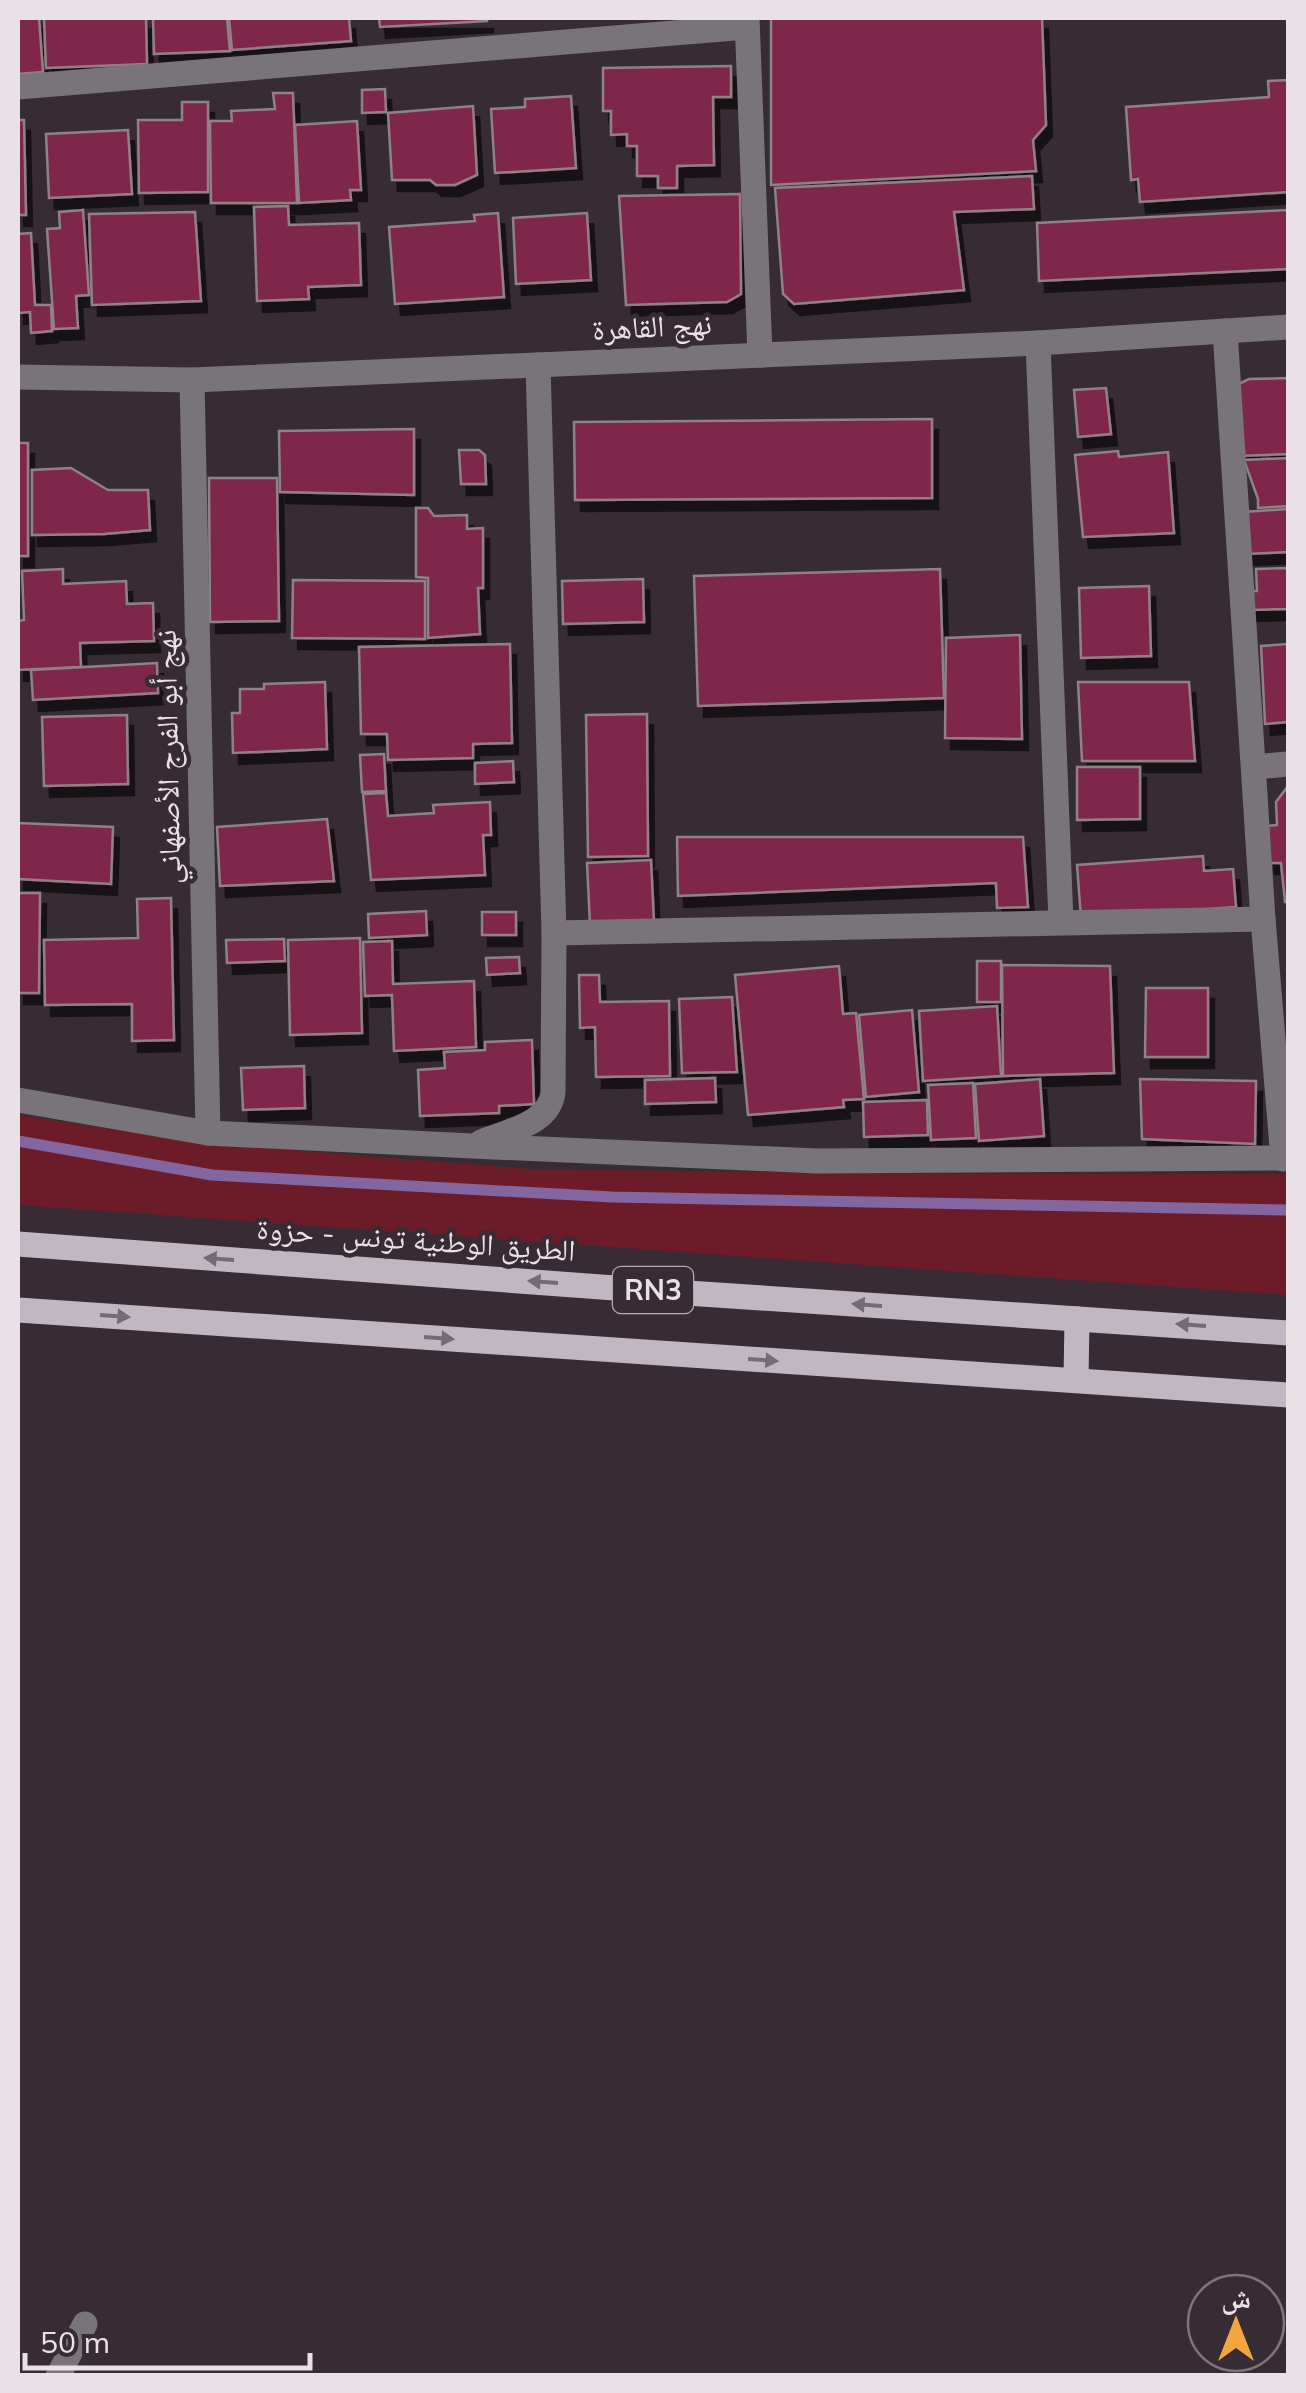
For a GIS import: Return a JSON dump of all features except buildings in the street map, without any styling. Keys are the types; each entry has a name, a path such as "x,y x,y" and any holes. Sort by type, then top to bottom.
{"main road":[{"name":"الطريق الوطنية تونس - حزوة","path":"18,1244 1288,1333"},
{"name":"RN3","path":"18,1310 1288,1394"},
{"path":"1076,1380 1077,1319"}],"street":[{"path":"18,87 747,22 760,355"},
{"name":"نهج القاهرة","path":"18,377 192,380 1038,344 1288,327"},
{"path":"18,1100 208,1133 472,1146 817,1160 1286,1159 1263,919 1226,331"},
{"path":"1038,344 1062,922"},
{"path":"472,1146 538,1118 552,1102 554,933 538,365"},
{"name":"نهج أبو الفرج الأصفهاني","path":"192,380 208,1133"},
{"path":"1254,766 1288,764"},
{"path":"554,933 1263,919"},
{"path":"58,2376 86,2324"}],"shaded area":[{"path":"18,1115 202,1143 530,1169 1288,1174 1288,1295 18,1205"}],"waterway":[{"path":"18,1141 212,1175 612,1197 1288,1210"}]}
